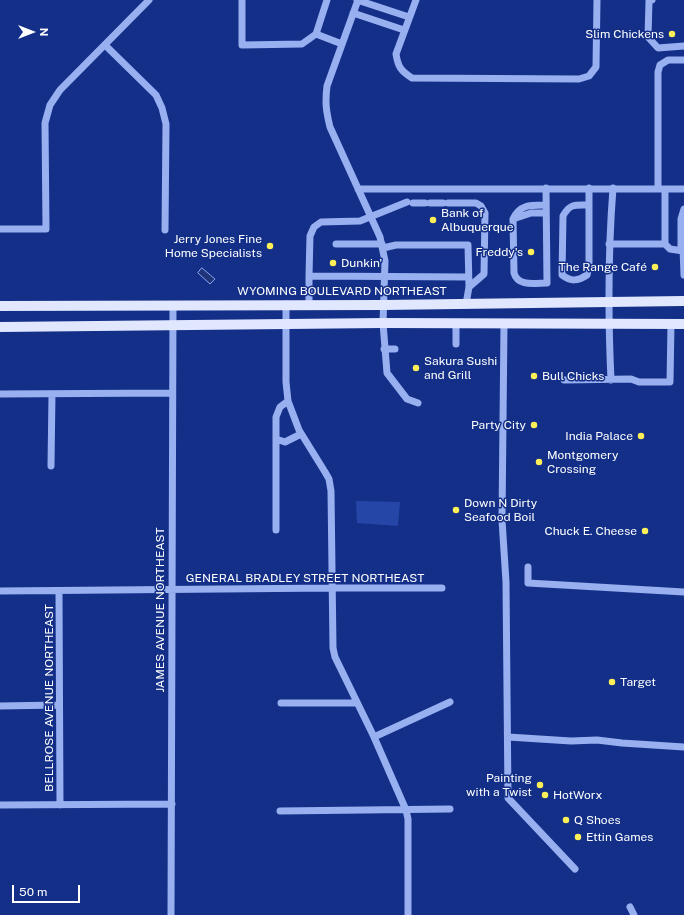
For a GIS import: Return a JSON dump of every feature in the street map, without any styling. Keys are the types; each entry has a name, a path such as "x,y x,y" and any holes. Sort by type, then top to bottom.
{"main road":[{"name":"WYOMING BOULEVARD NORTHEAST","path":"0,306 172,306 286,304 383,305 684,301"},
{"path":"0,327 383,323 684,324"}],"street":[{"path":"0,229 46,229 45,123 50,105 60,90 149,0"},
{"path":"242,0 242,45 302,44 316,34 327,0"},
{"path":"409,17 358,0 327,86 325,100 330,127 383,246 385,261 383,323 387,373 407,399 418,403"},
{"path":"416,0 396,54 397,63 403,73 412,78 579,80 589,76 596,67 597,0"},
{"path":"652,0 649,1 648,37 658,48 684,46"},
{"path":"353,13 404,30"},
{"path":"316,34 342,44"},
{"path":"105,45 156,95 162,108 166,124 165,230"},
{"path":"663,48 668,60"},
{"path":"683,249 670,249 665,244 658,72 660,65 668,60 684,60"},
{"path":"546,188 547,282 520,282 516,279 514,273 513,219 520,209 527,206 546,205"},
{"path":"589,188 589,205 589,265 587,275 579,280 568,279 562,275 563,216 567,208 572,205 589,205"},
{"path":"611,380 608,324 610,302 609,244 613,188"},
{"path":"358,189 684,189"},
{"path":"309,305 310,236 314,227 322,222 360,222 410,203 476,203 481,206 485,213 484,274 469,287"},
{"path":"684,209 681,219 681,246 683,249 684,275"},
{"path":"513,219 531,213 546,213"},
{"path":"336,244 383,246 468,246 469,287 466,304"},
{"path":"609,244 665,244"},
{"path":"309,276 468,277"},
{"path":"286,304 286,382 288,401 293,417 301,434 329,479 332,491 332,648 374,737 406,810 408,819 408,915"},
{"name":"JAMES AVENUE NORTHEAST","path":"172,306 172,915"},
{"path":"456,323 456,344"},
{"path":"504,323 502,520 506,582 508,798 575,869"},
{"path":"564,380 631,379 639,382 670,382 671,324"},
{"path":"384,349 396,349"},
{"path":"0,394 172,393"},
{"path":"51,466 52,394"},
{"path":"276,530 276,417 278,410 288,401"},
{"path":"276,439 277,441 285,442 301,434"},
{"path":"528,567 528,583 684,592"},
{"name":"GENERAL BRADLEY STREET NORTHEAST","path":"0,591 442,588"},
{"name":"BELLROSE AVENUE NORTHEAST","path":"59,591 60,805"},
{"path":"374,737 450,702"},
{"path":"281,703 357,703"},
{"path":"0,706 59,705"},
{"path":"508,737 571,741 597,740 684,747"},
{"path":"0,805 172,804"},
{"path":"280,811 450,809"},
{"path":"630,907 634,915"}],"shaded area":[{"path":"202,268 215,279 210,284 198,273"},
{"path":"356,501 400,502 398,526 357,523"}],"place":[{"name":"Slim Chickens","path":"672,34"},
{"name":"Bank of Albuquerque","path":"433,220"},
{"name":"Jerry Jones Fine Home Specialists","path":"270,246"},
{"name":"Freddy's","path":"531,252"},
{"name":"Dunkin'","path":"333,263"},
{"name":"The Range Café","path":"655,267"},
{"name":"Sakura Sushi and Grill","path":"416,368"},
{"name":"Bull Chicks","path":"534,376"},
{"name":"Party City","path":"534,425"},
{"name":"India Palace","path":"641,436"},
{"name":"Montgomery Crossing","path":"539,462"},
{"name":"Down N Dirty Seafood Boil","path":"456,510"},
{"name":"Chuck E. Cheese","path":"645,531"},
{"name":"Target","path":"612,682"},
{"name":"Painting with a Twist","path":"540,785"},
{"name":"HotWorx","path":"545,795"},
{"name":"Q Shoes","path":"566,820"},
{"name":"Ettin Games","path":"578,837"}]}
